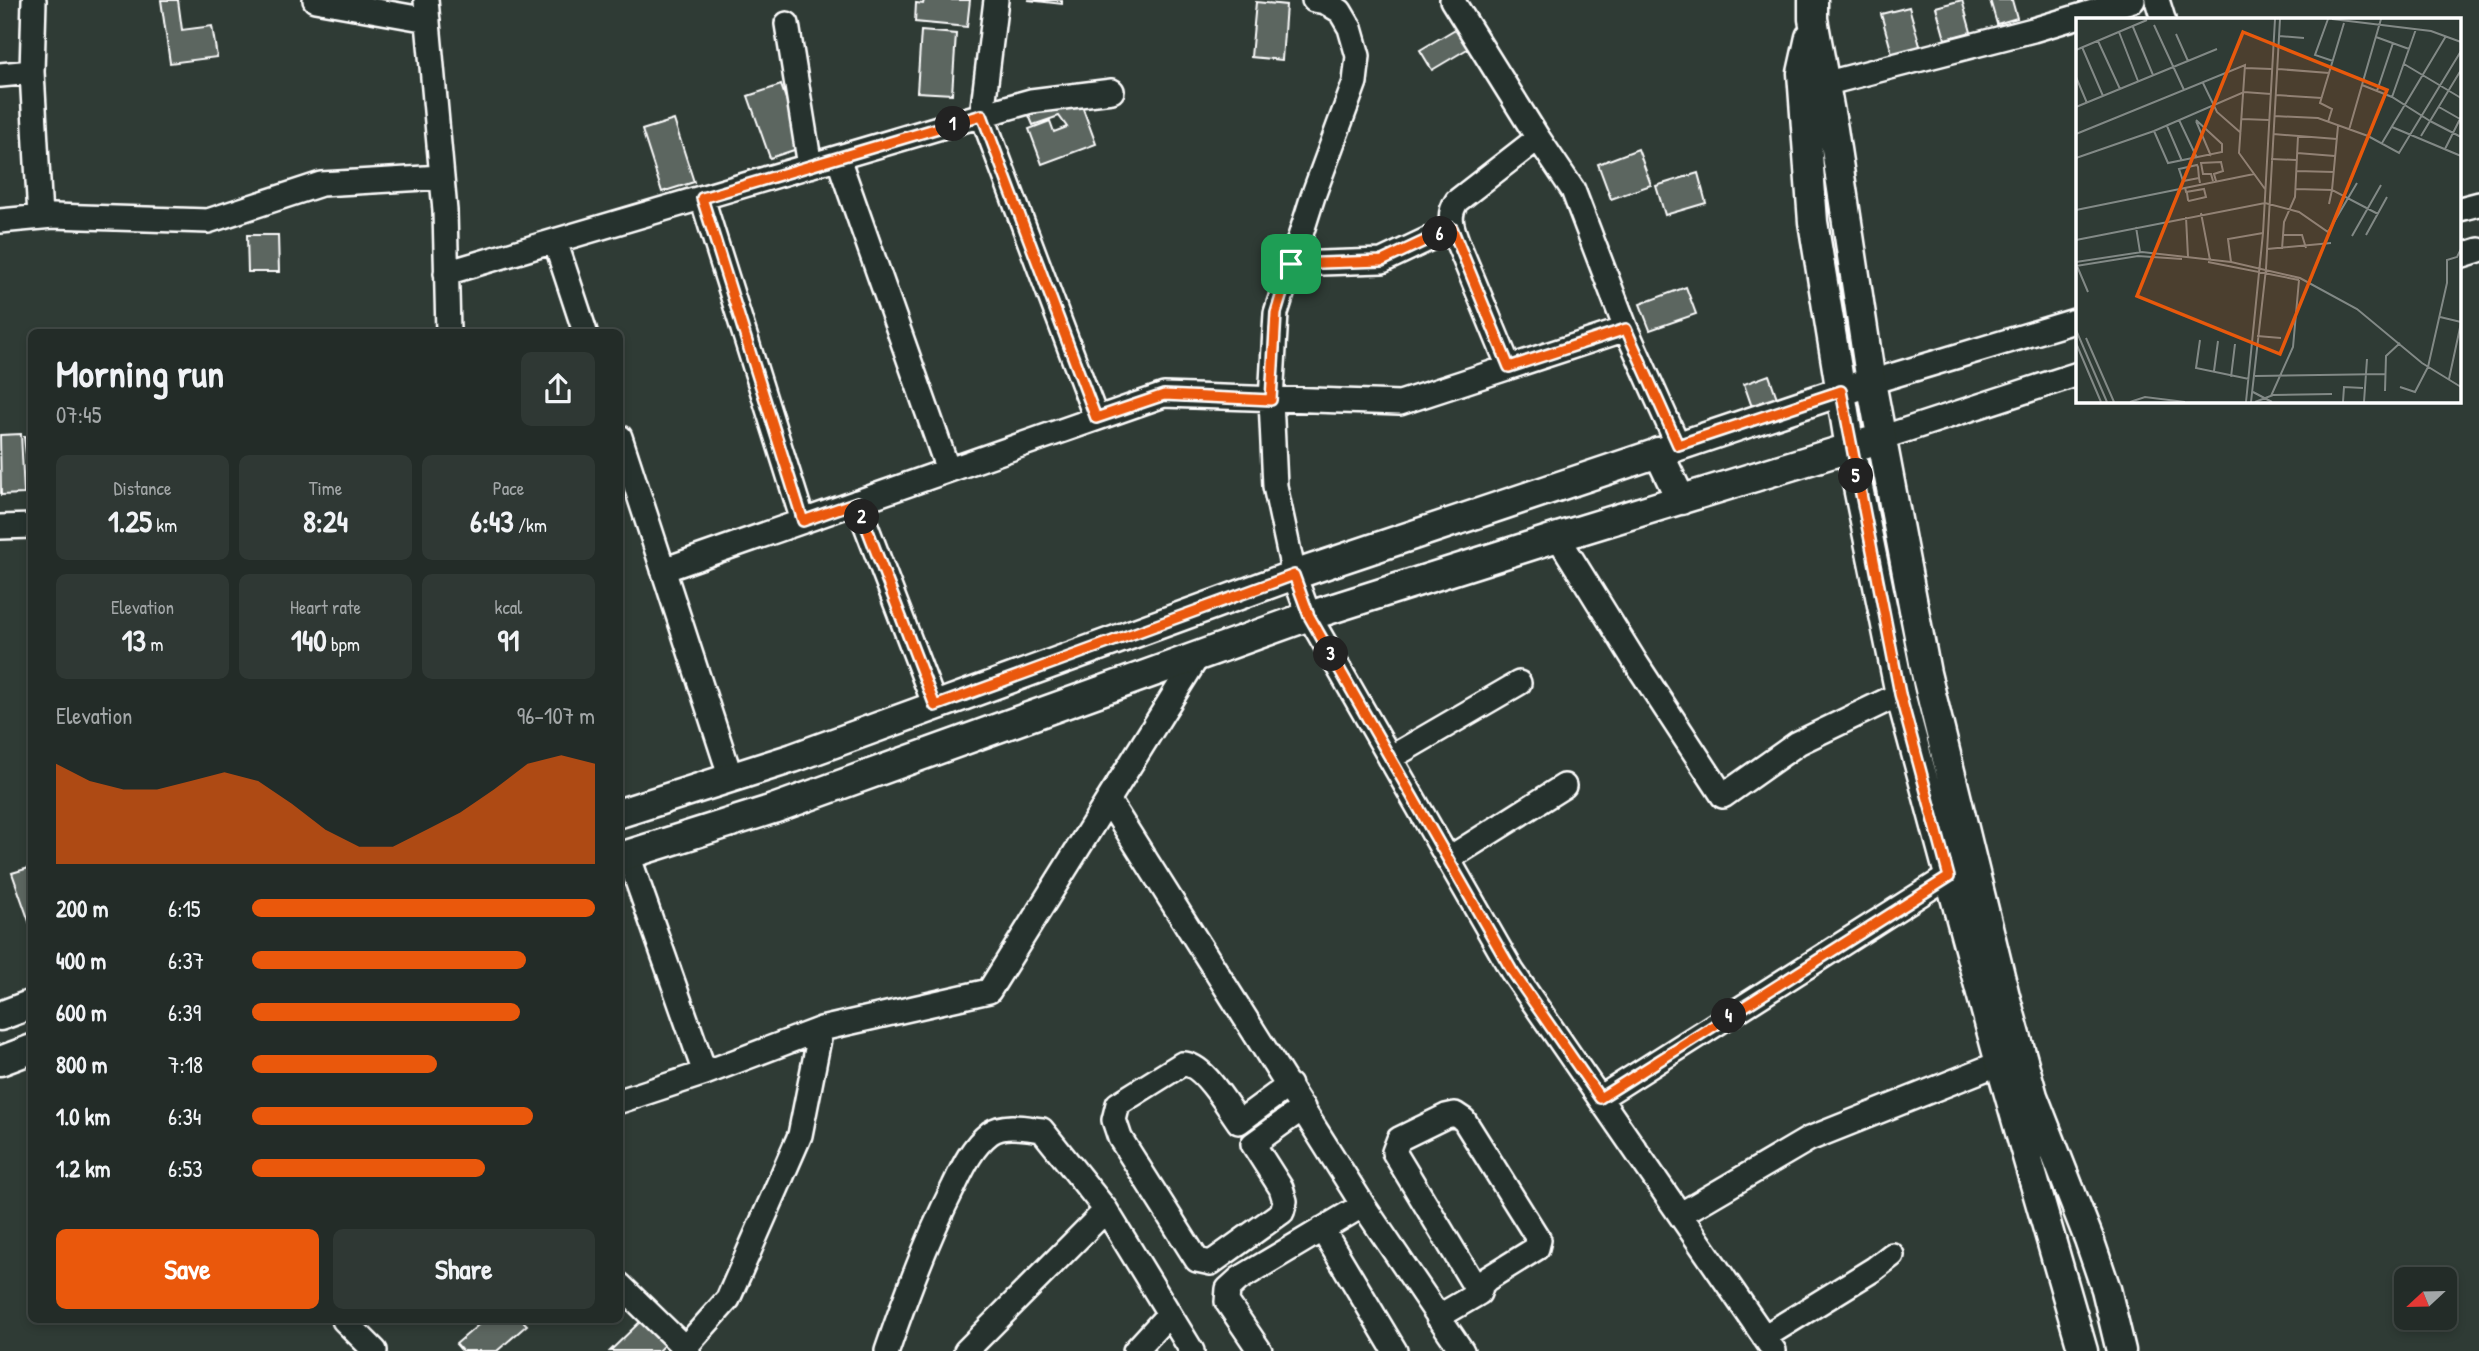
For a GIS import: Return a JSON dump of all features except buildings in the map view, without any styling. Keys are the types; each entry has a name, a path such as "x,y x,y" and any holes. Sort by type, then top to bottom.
{"street":[{"path":"34,0 32,72 40,217"},
{"path":"315,0 427,10 442,177 448,329"},
{"path":"996,0 982,115 1096,418"},
{"path":"1314,0 1325,2 1340,11 1350,28 1357,56 1354,82 1313,196 1276,313 1271,400 1275,486 1294,575 1309,616 1512,971 1769,1344 1892,1255"},
{"path":"1452,0 1573,190 1668,449 1681,500"},
{"path":"1813,10 1802,73 1817,82 2033,30 2133,0"},
{"path":"2157,0 2163,18"},
{"path":"787,24 810,166"},
{"path":"0,75 32,72"},
{"path":"1817,82 1926,673 2005,996 2034,1096 2106,1289 2121,1351"},
{"path":"1817,82 1813,222 1850,448 1900,694 2000,1063 2083,1351"},
{"path":"446,273 1031,101 1112,91"},
{"path":"1509,367 1452,228 1451,213 1457,201 1538,138"},
{"path":"838,158 948,470"},
{"path":"0,221 40,217 208,221 321,184 442,177"},
{"path":"702,198 803,521"},
{"path":"2462,208 2479,204"},
{"path":"1291,264 1382,261 1452,228"},
{"path":"555,241 584,329"},
{"path":"2462,255 2479,250"},
{"path":"623,812 793,758 1294,575 1841,391 2076,321"},
{"path":"663,570 1164,395 1400,403 1626,329"},
{"path":"705,1073 624,856 773,809 1309,616 1850,448 2076,375"},
{"path":"623,446 730,778"},
{"path":"857,502 935,706"},
{"path":"0,527 28,526"},
{"path":"1558,537 1723,796 1798,743 1900,694"},
{"path":"623,1100 705,1073 821,1029 989,991 1198,656"},
{"path":"1390,758 1519,683"},
{"path":"1448,859 1564,786"},
{"path":"1108,800 1363,1205 1462,1351"},
{"path":"1600,1098 1949,877"},
{"path":"0,1016 28,1006"},
{"path":"623,1289 685,1350 728,1299 800,1135 821,1029"},
{"path":"0,1060 28,1050"},
{"path":"1190,1063 1200,1069 1253,1144 1281,1188 1285,1201 1282,1212 1210,1263 1197,1260 1120,1138 1114,1120 1115,1110 1118,1104 1182,1065 1190,1063"},
{"path":"1681,1214 1809,1139 2000,1063"},
{"path":"1239,1122 1289,1085"},
{"path":"1253,1144 1303,1108"},
{"path":"1438,1317 1479,1293 1487,1279 1537,1248 1539,1240 1464,1120 1455,1114 1399,1139 1394,1152 1479,1293"},
{"path":"887,1351 908,1289 940,1213 969,1155 991,1132 1014,1126 1042,1130 1106,1210 1192,1351"},
{"path":"1259,1351 1227,1302 1228,1289 1239,1279 1363,1205"},
{"path":"966,1351 1106,1210"},
{"path":"1322,1229 1395,1351"},
{"path":"1135,1351 1168,1315"},
{"path":"347,1323 375,1351"}],"route":[{"path":"982,115 1096,418 1164,395 1271,400 1276,313 1291,264 1382,261 1452,228 1509,367 1626,329 1678,445 1841,391 1900,694 1949,877 1600,1098 1512,971 1309,616 1294,575 935,706 857,502 803,521 702,198 982,115"}]}
